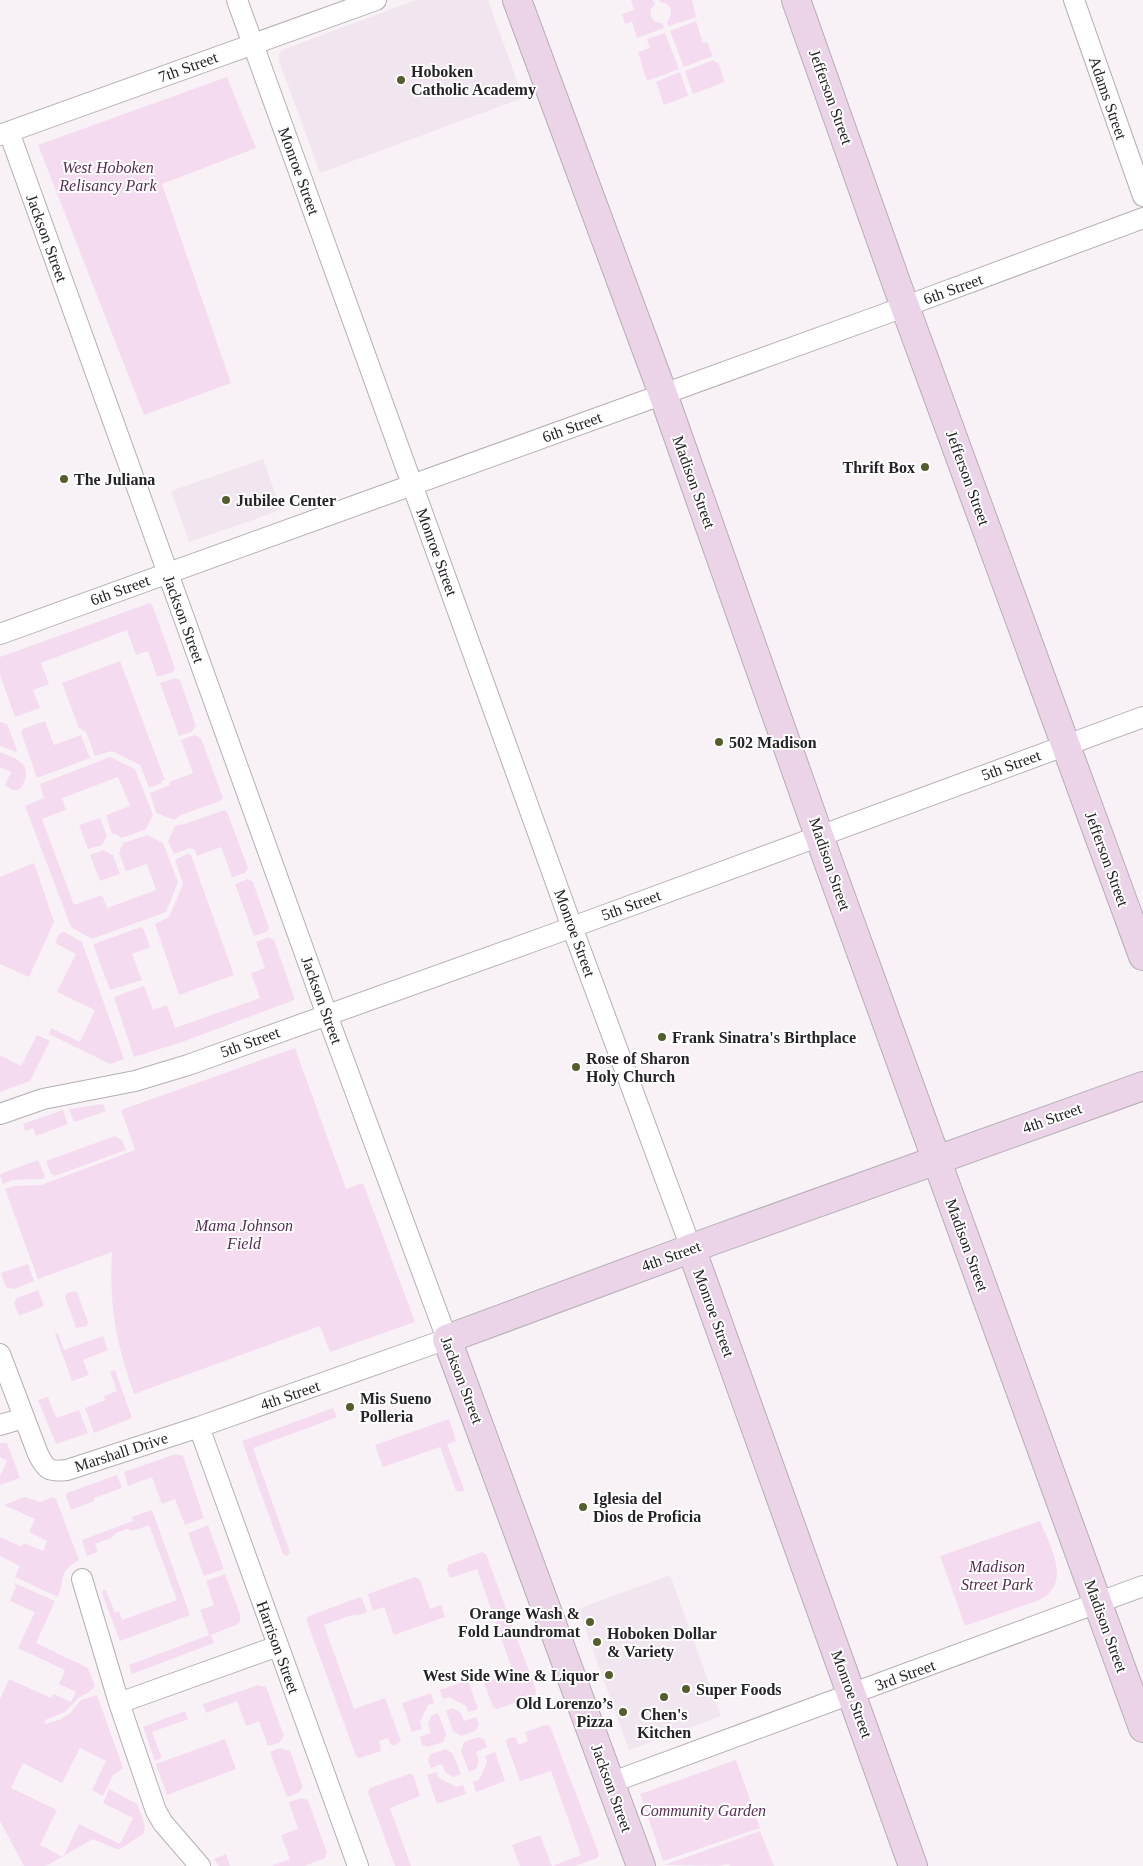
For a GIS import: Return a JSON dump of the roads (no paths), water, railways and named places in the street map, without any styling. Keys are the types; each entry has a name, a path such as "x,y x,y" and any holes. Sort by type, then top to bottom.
{"street":[{"name":"Monroe Street","path":"237,0 572,927 691,1248 913,1866"},
{"name":"7th Street","path":"4,134 376,0"},
{"name":"Madison Street","path":"517,0 663,394 936,1159 1143,1728"},
{"name":"Jefferson Street","path":"796,0 905,307 1143,956"},
{"name":"Adams Street","path":"1074,0 1143,196"},
{"name":"Jackson Street","path":"4,134 168,573 327,1015 641,1866"},
{"name":"6th Street","path":"0,634 905,307 1143,218"},
{"name":"5th Street","path":"0,1114 43,1099 135,1081 179,1067 572,927 1143,717"},
{"name":"4th Street","path":"199,1427 447,1339 936,1159 1143,1086"},
{"name":"Marshall Drive","path":"0,1354 41,1462 46,1468 56,1471 67,1470 199,1427"},
{"path":"0,1424 24,1418"},
{"name":"Harrison Street","path":"199,1427 358,1866"},
{"path":"82,1579 119,1703 156,1811 162,1823 200,1866"},
{"name":"3rd Street","path":"610,1783 1143,1586"},
{"path":"119,1703 278,1646"}],"place":[{"name":"Hoboken Catholic Academy","path":"401,80"},
{"name":"Thrift Box","path":"925,467"},
{"name":"The Juliana","path":"64,479"},
{"name":"Jubilee Center","path":"226,500"},
{"name":"502 Madison","path":"719,742"},
{"name":"Frank Sinatra's Birthplace","path":"662,1037"},
{"name":"Rose of Sharon Holy Church","path":"576,1067"},
{"name":"Mis Sueno Polleria","path":"350,1407"},
{"name":"Iglesia del Dios de Proficia","path":"583,1507"},
{"name":"Orange Wash & Fold Laundromat","path":"590,1622"},
{"name":"Hoboken Dollar & Variety","path":"597,1642"},
{"name":"West Side Wine & Liquor","path":"609,1675"},
{"name":"Super Foods","path":"686,1689"},
{"name":"Chen's Kitchen","path":"664,1697"},
{"name":"Old Lorenzo’s Pizza","path":"623,1712"}],"park label":[{"name":"West Hoboken Relisancy Park","path":"108,176"},
{"name":"Mama Johnson Field","path":"244,1234"},
{"name":"Madison Street Park","path":"997,1575"},
{"name":"Community Garden","path":"703,1810"}]}
